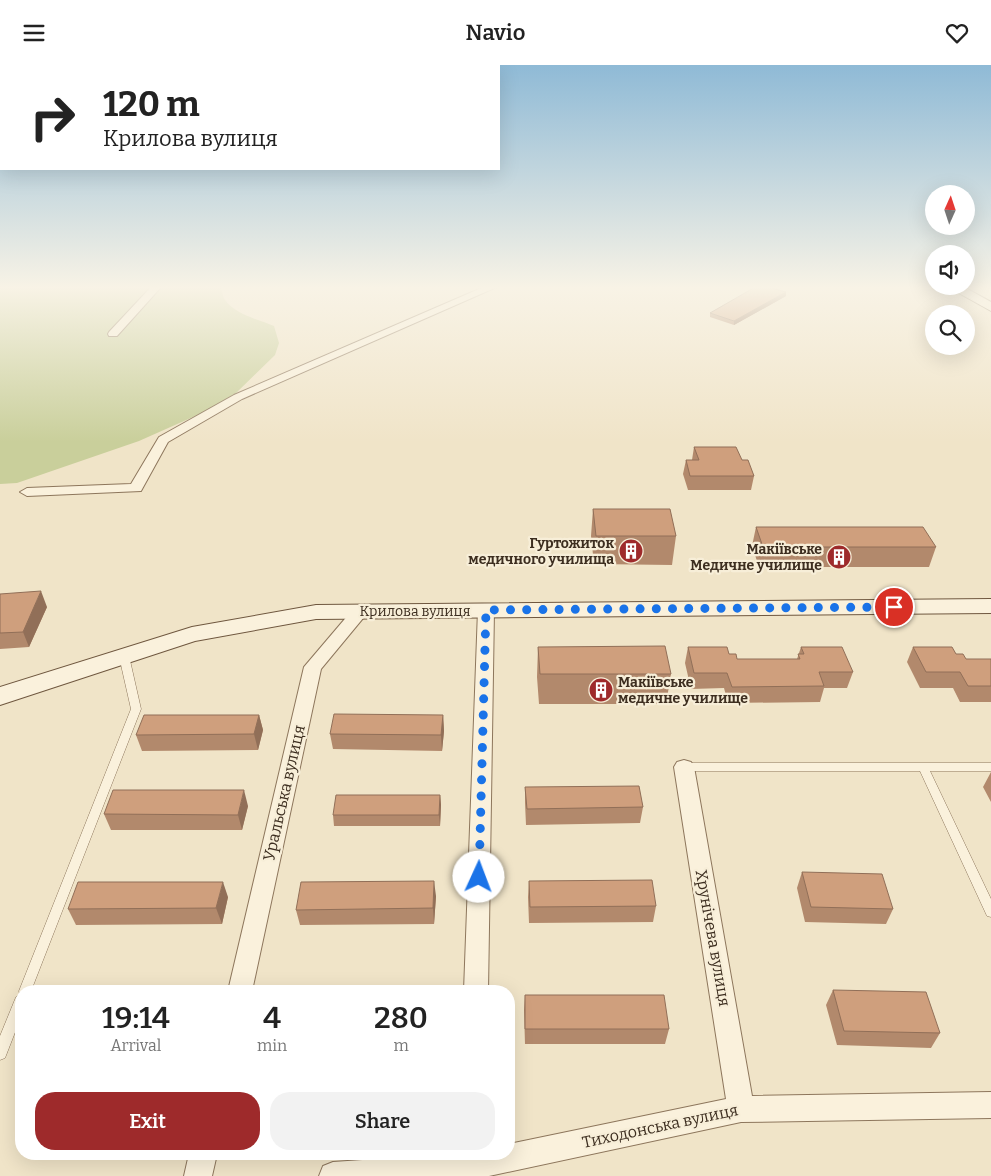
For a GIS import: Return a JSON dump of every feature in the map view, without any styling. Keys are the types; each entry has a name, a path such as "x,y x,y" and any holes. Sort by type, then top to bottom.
{"main road":[{"name":"Крилова вулиця","path":"0,696 192,635 316,611 991,606"}],"street":[{"path":"27,492 136,488 163,440 238,397 374,338"},
{"path":"476,985 486,610"},
{"name":"Уральська вулиця","path":"241,985 313,667 361,611"},
{"name":"Хрунічева вулиця","path":"684,767 742,1109"},
{"name":"Тиходонська вулиця","path":"515,1156 742,1109 991,1105"},
{"path":"198,1176 202,1160"},
{"name":"Тиходонська вулиця","path":"333,1176 471,1165 495,1160"}],"lane":[{"path":"27,985 136,709 124,656"},
{"path":"684,767 991,767"},
{"path":"923,767 991,912"},
{"path":"0,1053 15,1016"}],"green space":[{"path":"0,338 277,338 279,343 275,355 234,395 211,409 139,441 17,483 0,484"}],"building":[{"path":"694,447 736,447 742,460 748,460 754,476 690,476 686,460 699,460"},
{"path":"593,509 670,509 676,536 596,536"},
{"path":"756,527 923,527 936,547 763,547"},
{"path":"41,591 23,632 0,633 0,594"},
{"path":"665,646 671,674 540,674 538,647"},
{"path":"688,647 727,647 729,654 736,654 737,659 800,659 798,654 804,654 801,647 842,647 853,672 819,672 824,686 732,687 727,673 694,673"},
{"path":"913,647 952,647 956,654 963,654 966,659 991,659 991,686 968,686 960,672 926,672"},
{"path":"334,714 443,715 441,735 330,734"},
{"path":"144,715 259,715 254,734 136,735"},
{"path":"639,786 643,807 527,809 525,787"},
{"path":"113,790 244,790 238,815 104,814"},
{"path":"336,795 440,795 439,815 333,815"},
{"path":"802,872 882,874 893,909 811,907"},
{"path":"652,880 656,906 530,907 529,881"},
{"path":"434,881 433,908 296,910 301,882"},
{"path":"78,882 223,882 216,908 68,909"},
{"path":"833,990 926,992 940,1033 844,1031"},
{"path":"525,995 664,995 669,1029 525,1029"}],"place":[{"name":"Гуртожиток медичного училища","path":"631,551"},
{"name":"Макіївське Медичне училище","path":"839,557"},
{"name":"Макіївське медичне училище","path":"601,690"}],"route":[{"path":"479,877 486,610 894,607"}]}
